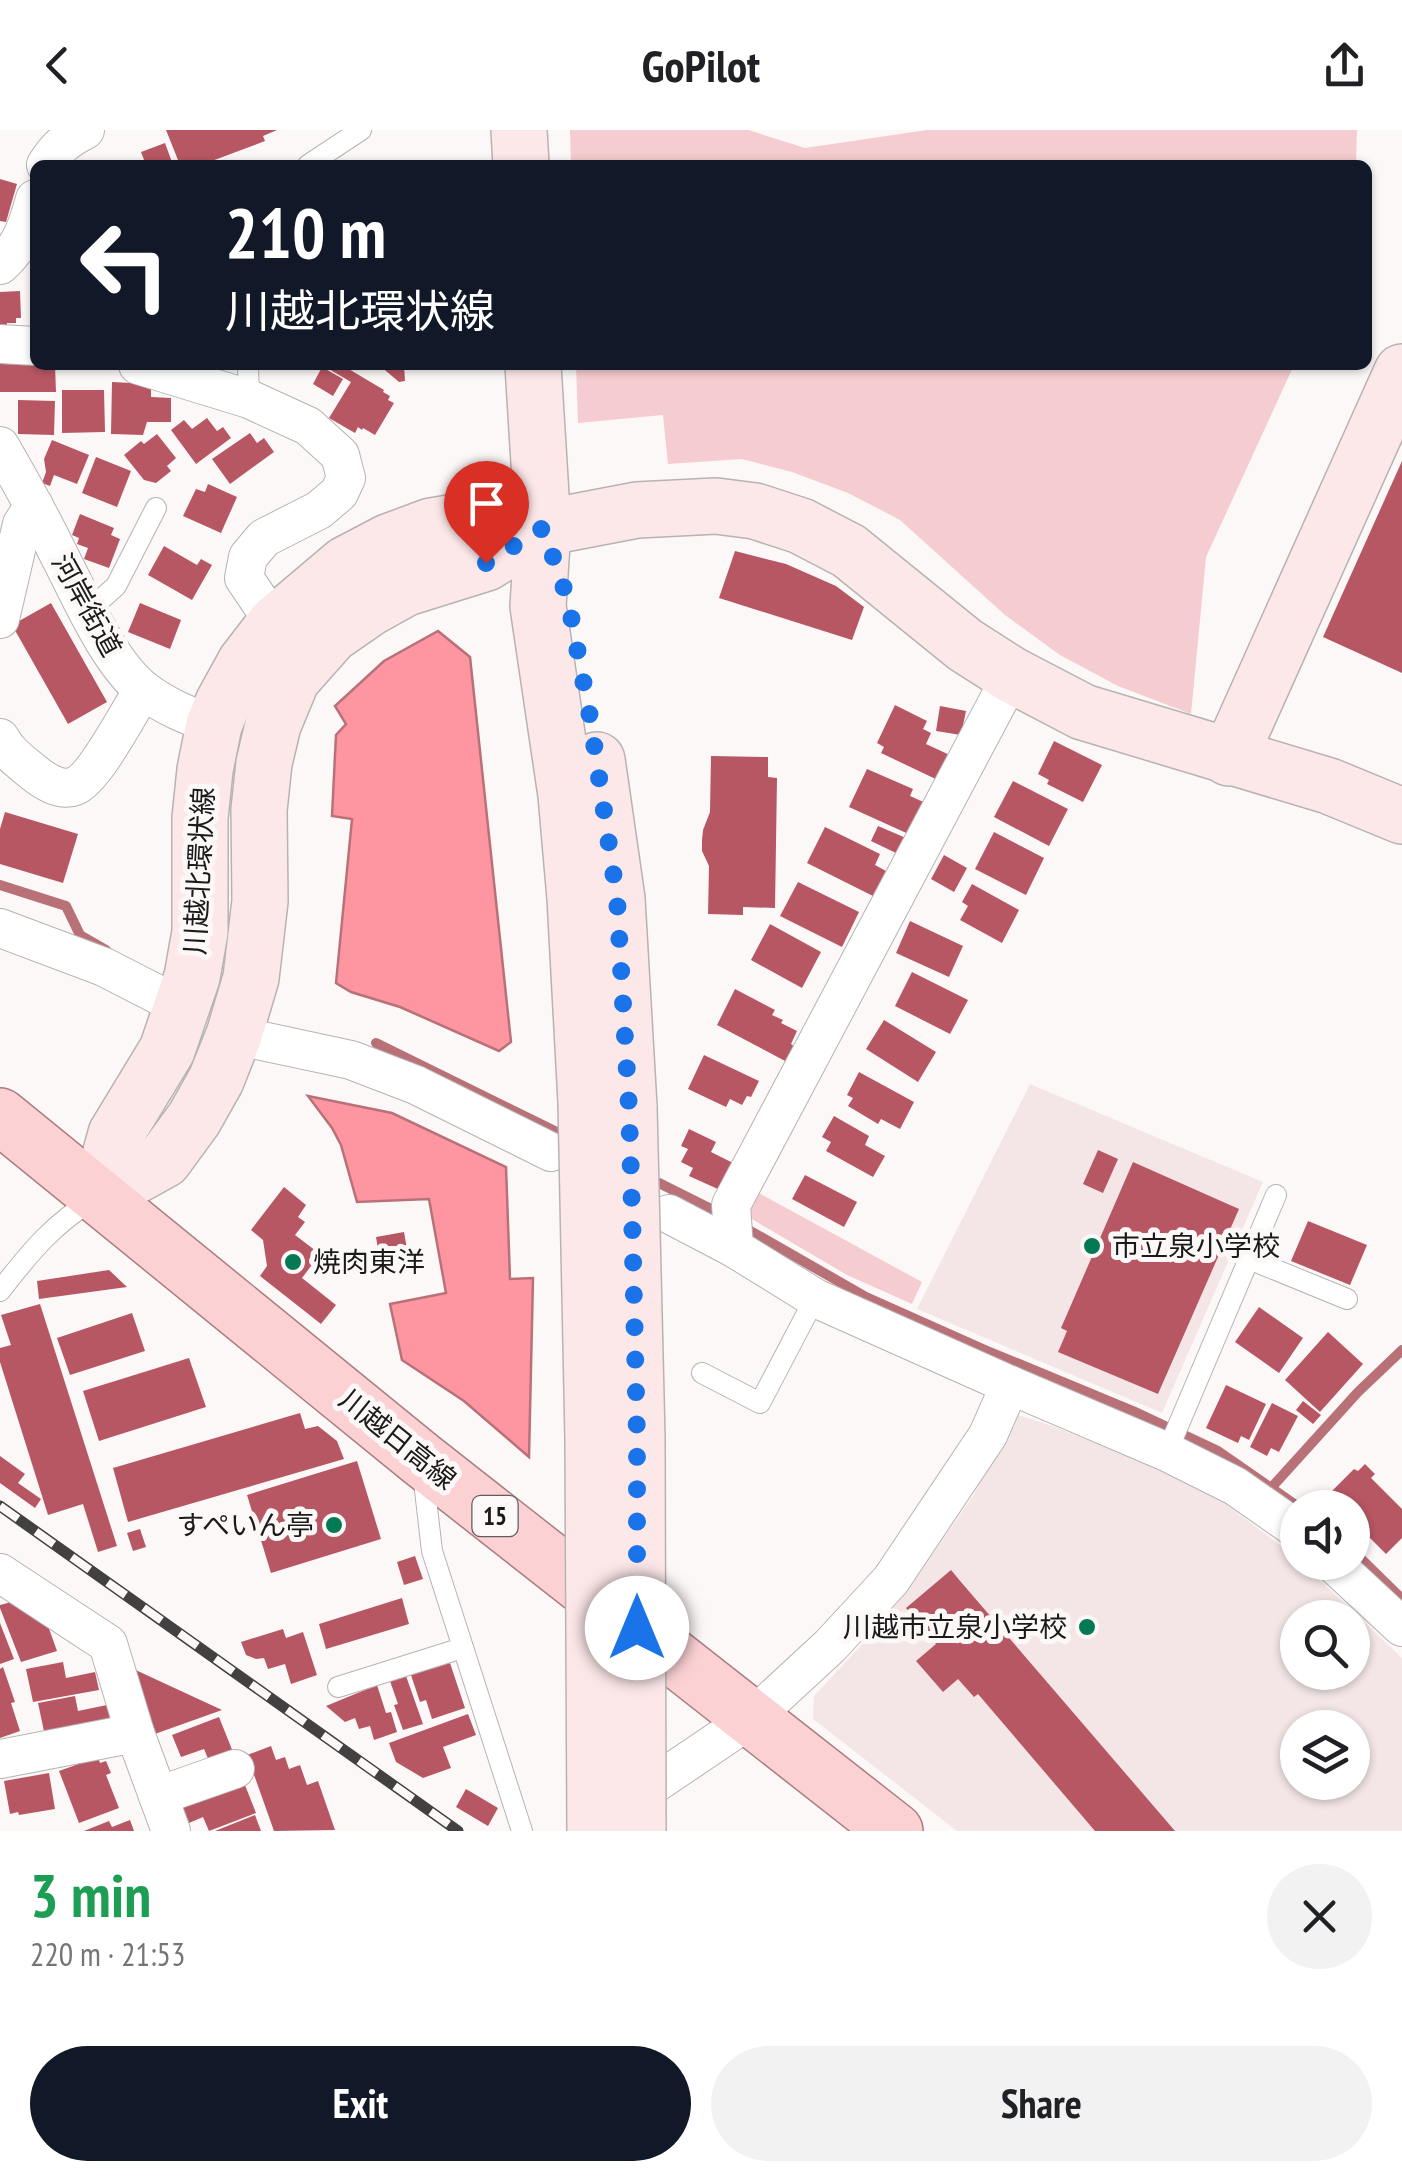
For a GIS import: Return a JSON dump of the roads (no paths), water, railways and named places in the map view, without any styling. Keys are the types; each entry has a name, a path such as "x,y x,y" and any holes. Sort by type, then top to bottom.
{"main road":[{"path":"519,130 521,160"},
{"path":"533,370 543,528 568,600 617,898 593,1440 595,1831"},
{"path":"1229,758 1402,372"},
{"path":"543,528 637,510 716,506 755,511 802,526 849,550 966,645 1012,675 1083,712 1329,786 1402,816"},
{"name":"川越北環状線","path":"99,1196 116,1134 167,1050 192,977 200,932 200,818 205,770 214,725 245,663 275,624 346,564 388,542 430,526 478,518 543,528"},
{"name":"川越北環状線","path":"99,1196 164,1160 216,1080 234,1036 251,978 260,900 259,810 264,763 273,726 292,679 330,635 370,608 406,588 486,563 543,528"},
{"path":"607,1105 637,1438 638,1831"},
{"name":"川越日高線","path":"0,1116 421,1459 895,1831"}],"street":[{"path":"49,160 55,150 86,130"},
{"path":"0,265 17,247 30,216"},
{"path":"0,344 30,346"},
{"path":"168,370 248,382 340,454 346,478 340,493 319,510 264,538 248,557 244,578 275,624"},
{"name":"河岸街道","path":"0,446 122,667 143,690 176,710 214,725"},
{"path":"0,619 22,524 34,506"},
{"path":"734,1248 731,1205 1012,675"},
{"path":"0,738 6,750 44,781 72,788 88,778 143,690"},
{"path":"0,928 104,967 182,1007"},
{"path":"234,1036 351,1060 416,1085 551,1152"},
{"path":"669,1214 815,1298 1167,1452 1236,1486 1280,1517"},
{"path":"583,1831 752,1718 830,1646 890,1580 988,1435 1010,1386"},
{"path":"0,1572 108,1644 171,1831"},
{"path":"1351,1580 1402,1627"},
{"path":"0,1760 135,1733"},
{"path":"158,1796 235,1769"}],"lane":[{"path":"315,160 360,130"},
{"path":"88,611 116,586 156,508"},
{"path":"1167,1452 1276,1194"},
{"path":"0,1292 33,1248 68,1215 99,1196"},
{"path":"1249,1259 1347,1299"},
{"path":"702,1373 760,1403 815,1298"},
{"path":"421,1459 432,1551 522,1831"},
{"path":"338,1687 462,1648"}],"waterway":[{"path":"0,885 66,906 80,935 106,950"},
{"path":"376,1043 569,1138"},
{"path":"647,1177 721,1214"},
{"path":"740,1225 866,1297 1218,1451 1280,1494"},
{"path":"1272,1487 1358,1392 1402,1350"},
{"path":"1370,1568 1402,1599"}],"railway":[{"path":"0,1506 458,1831"}],"place":[{"name":"市立泉小学校","path":"1092,1246"},
{"name":"焼肉東洋","path":"293,1262"},
{"name":"すぺいん亭","path":"334,1525"},
{"name":"川越市立泉小学校","path":"1087,1627"}]}
